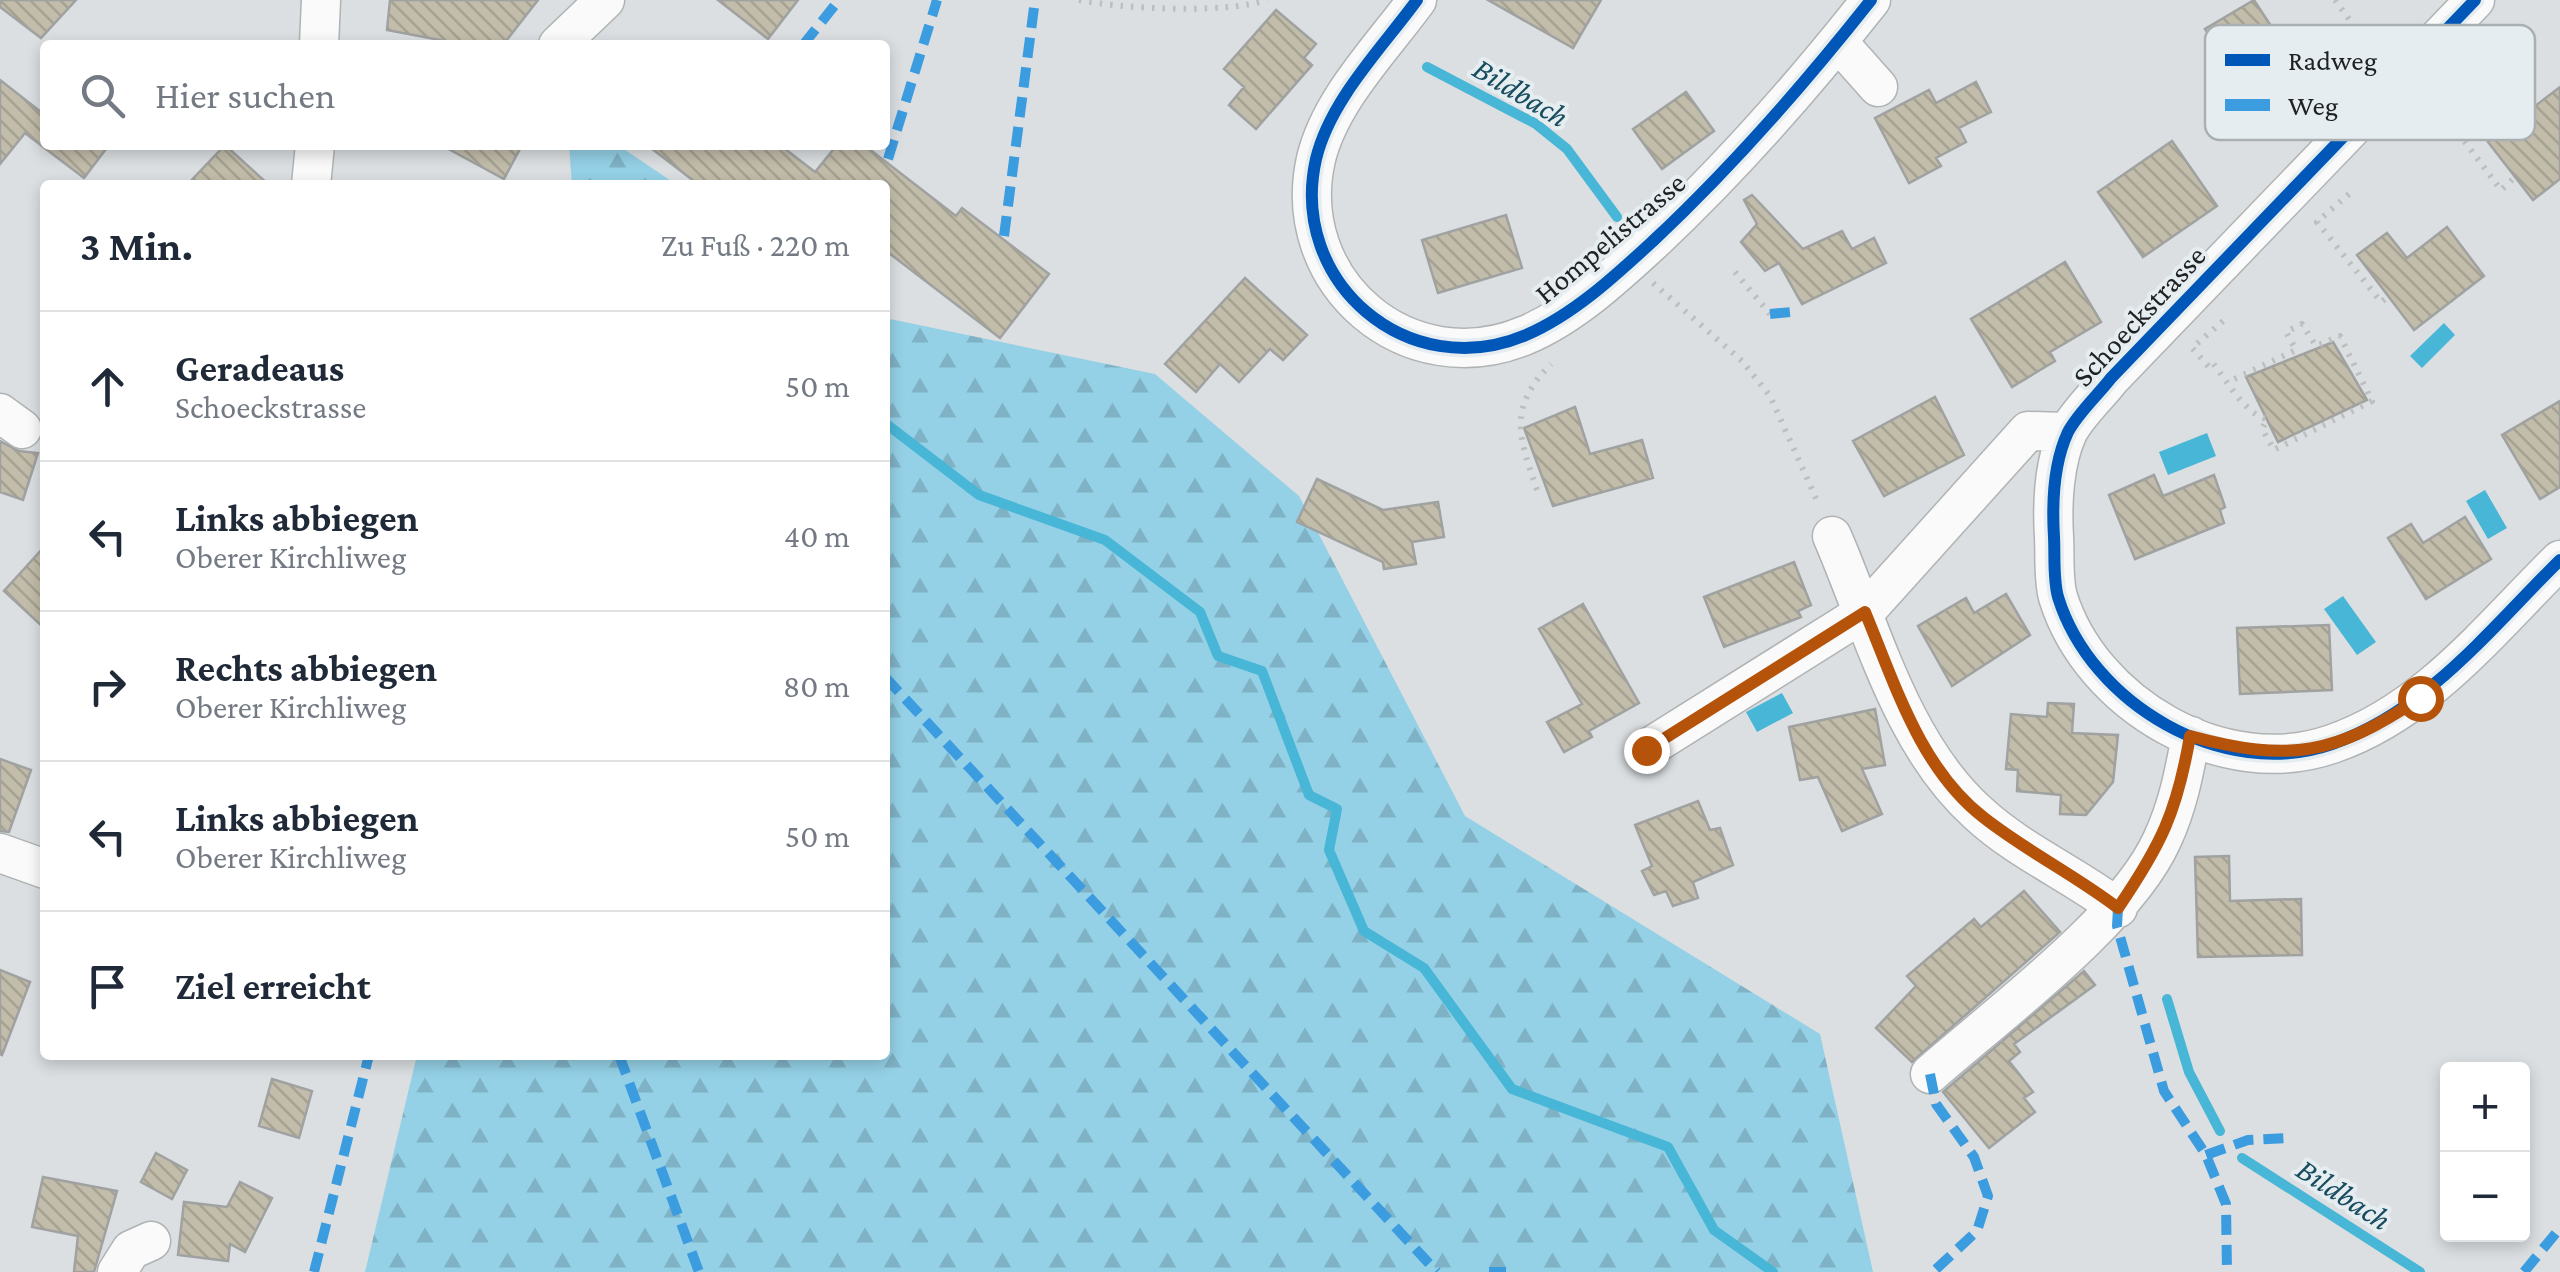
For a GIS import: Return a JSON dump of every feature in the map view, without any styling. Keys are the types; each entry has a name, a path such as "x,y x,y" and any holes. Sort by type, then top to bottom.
{"street":[{"path":"319,40 322,0"},
{"path":"563,40 605,0"},
{"name":"Hompelistrasse","path":"1417,0 1334,116 1317,155 1311,193 1317,246 1338,285 1368,315 1412,338 1442,346 1480,349 1524,336 1563,316 1630,262 1720,179 1872,0"},
{"name":"Schoeckstrasse","path":"2451,25 2475,0"},
{"path":"1838,42 1878,87"},
{"name":"Schoeckstrasse","path":"2340,140 2111,378 2068,432 2052,502 2058,596 2086,654 2134,706 2190,736 2245,751 2286,754 2328,746 2376,728 2420,698 2560,560"},
{"path":"312,180 314,150"},
{"path":"1646,750 1865,612 2028,431 2068,432"},
{"path":"1832,536 1909,716 1950,787 1992,824 2118,908"},
{"path":"1930,1074 2118,908 2161,844 2180,796 2190,736"},
{"path":"0,853 40,867"},
{"path":"117,1272 131,1250 152,1241"}],"path":[{"path":"1079,0 1214,8 1248,6 1268,0"},
{"path":"2335,0 2353,25"},
{"path":"2463,140 2500,190 2516,177"},
{"path":"2349,194 2317,222 2381,302 2389,296"},
{"path":"1735,272 1770,314"},
{"path":"1644,276 1742,361 1770,396 1832,536"},
{"path":"2223,321 2192,348 2258,418 2267,420 2262,429 2274,450 2372,402 2340,336 2316,346 2302,324 2286,332 2296,350 2228,382"},
{"path":"1537,490 1518,424 1535,380 1567,353"}],"green space":[{"path":"569,150 625,150 670,180 572,180"},
{"path":"890,319 1155,374 1299,496 1465,816 1820,1034 1873,1272 365,1272 416,1060 890,1060"}],"shaded area":[{"path":"2444,323 2455,335 2422,368 2410,356"},
{"path":"2207,433 2216,456 2168,475 2159,452"},
{"path":"2485,490 2507,528 2488,539 2466,501"},
{"path":"2343,596 2376,642 2357,655 2324,609"},
{"path":"1782,693 1793,713 1757,732 1746,712"}],"building":[{"path":"0,0 76,0 41,38 0,7"},
{"path":"390,0 538,0 507,40 440,40 387,30"},
{"path":"718,0 798,0 768,39"},
{"path":"1488,0 1601,0 1573,48"},
{"path":"2254,0 2270,25 2212,25"},
{"path":"1276,10 1316,44 1304,58 1312,65 1256,129 1229,105 1244,87 1224,69"},
{"path":"0,80 40,111 40,144 25,133 0,164"},
{"path":"1976,82 1991,112 1959,128 1966,142 1936,158 1941,166 1909,183 1875,118 1929,90 1936,103"},
{"path":"2560,87 2560,179 2533,200 2488,142 2535,140 2535,106"},
{"path":"1686,92 1714,131 1662,169 1633,129"},
{"path":"2172,141 2217,206 2143,257 2098,192"},
{"path":"47,150 105,150 84,178"},
{"path":"220,150 230,150 264,180 192,180"},
{"path":"450,150 519,150 504,179"},
{"path":"654,150 786,150 815,172 833,150 870,150 956,216 962,208 1049,274 1000,338 890,254 890,180 692,180"},
{"path":"1752,195 1803,249 1842,231 1852,249 1874,238 1886,263 1802,304 1779,263 1765,271 1741,242 1757,224 1744,200"},
{"path":"1506,215 1522,268 1438,293 1422,240"},
{"path":"2447,227 2484,276 2414,330 2357,255 2387,233 2407,258"},
{"path":"2065,262 2101,322 2050,352 2055,361 2012,387 1971,319"},
{"path":"1245,278 1307,335 1283,360 1270,349 1239,382 1220,364 1196,392 1165,364"},
{"path":"2333,342 2367,400 2278,442 2246,377"},
{"path":"1935,397 1964,455 1884,496 1853,441"},
{"path":"2560,401 2560,487 2540,499 2502,435"},
{"path":"1575,407 1590,454 1642,440 1653,478 1553,506 1524,428"},
{"path":"0,441 19,451 38,453 23,500 0,492"},
{"path":"2154,475 2163,496 2214,475 2225,507 2220,510 2224,523 2135,559 2109,495"},
{"path":"1317,479 1383,510 1438,502 1444,537 1412,542 1416,564 1384,569 1383,562 1297,522"},
{"path":"2465,517 2491,559 2426,599 2388,538 2411,524 2423,543"},
{"path":"40,551 40,624 4,591"},
{"path":"1794,562 1811,605 1798,611 1801,617 1724,647 1704,597"},
{"path":"2006,594 2030,635 1952,686 1918,626 1966,598 1974,613"},
{"path":"1583,604 1639,703 1589,731 1592,737 1564,752 1547,722 1582,704 1539,629"},
{"path":"2329,625 2332,690 2240,694 2237,628"},
{"path":"2048,703 2074,704 2072,733 2118,735 2113,782 2086,815 2060,814 2061,795 2017,791 2018,770 2006,769 2011,714 2047,717"},
{"path":"1875,709 1885,765 1862,769 1882,814 1842,831 1818,777 1800,780 1789,727"},
{"path":"0,759 31,770 9,832 0,831"},
{"path":"1698,801 1710,830 1720,828 1733,865 1693,882 1698,898 1673,906 1666,891 1654,895 1642,871 1652,866 1635,825"},
{"path":"2229,856 2230,901 2301,899 2302,955 2198,957 2195,857"},
{"path":"2024,891 2060,932 1912,1062 1876,1028 1916,986 1907,976 1974,919 1981,927"},
{"path":"0,970 30,982 2,1055 0,1054"},
{"path":"2084,971 2095,985 2014,1044 2020,1052 2009,1061 2033,1092 2024,1098 2035,1112 1989,1148 1943,1092"},
{"path":"272,1079 312,1091 299,1138 259,1126"},
{"path":"156,1153 187,1170 172,1199 141,1182"},
{"path":"43,1177 117,1191 94,1272 74,1272 78,1236 32,1227"},
{"path":"240,1182 272,1198 245,1252 230,1244 228,1261 178,1255 184,1202 227,1207"}],"waterway":[{"name":"Bildbach","path":"1427,67 1536,124 1567,149 1617,217"},
{"path":"890,427 979,495 1105,540 1200,612 1218,656 1262,671 1309,795 1337,809 1329,850 1364,931 1424,968 1512,1089 1668,1147 1714,1230 1773,1272"},
{"name":"Bildbach","path":"2167,999 2189,1072 2220,1131"},
{"name":"Bildbach","path":"2242,1158 2420,1272"}],"marked path":[{"path":"807,40 839,0"},
{"path":"888,159 937,0"},
{"path":"1004,236 1035,0"},
{"path":"1770,314 1791,312"},
{"path":"890,682 1437,1272"},
{"path":"2118,908 2117,926 2164,1091 2206,1155 2226,1204 2227,1272"},
{"path":"314,1272 368,1060"},
{"path":"621,1060 699,1272"},
{"path":"1930,1074 1936,1104 1974,1157 1988,1196 1977,1231 1933,1272"},
{"path":"2206,1155 2248,1140 2287,1138"},
{"path":"2524,1272 2560,1228"},
{"path":"1489,1272 1506,1272"}],"cycle path":[{"path":"1417,0 1333,116 1316,159 1312,204 1320,245 1339,282 1366,312 1400,334 1439,346 1482,347 1543,327 1577,306 1624,268 1739,154 1871,0"},
{"path":"2451,25 2475,0"},
{"path":"2340,140 2111,378 2068,432 2055,483 2053,524 2056,590 2075,636 2099,670 2130,701 2166,725 2206,742 2248,752 2290,753 2332,744 2398,711 2455,666 2560,560"}],"route":[{"path":"1646,750 1865,612 1902,701 1950,787 1981,816 2118,908 2161,844 2180,796 2190,736 2245,751 2286,754 2328,746 2376,728 2420,698"}]}
